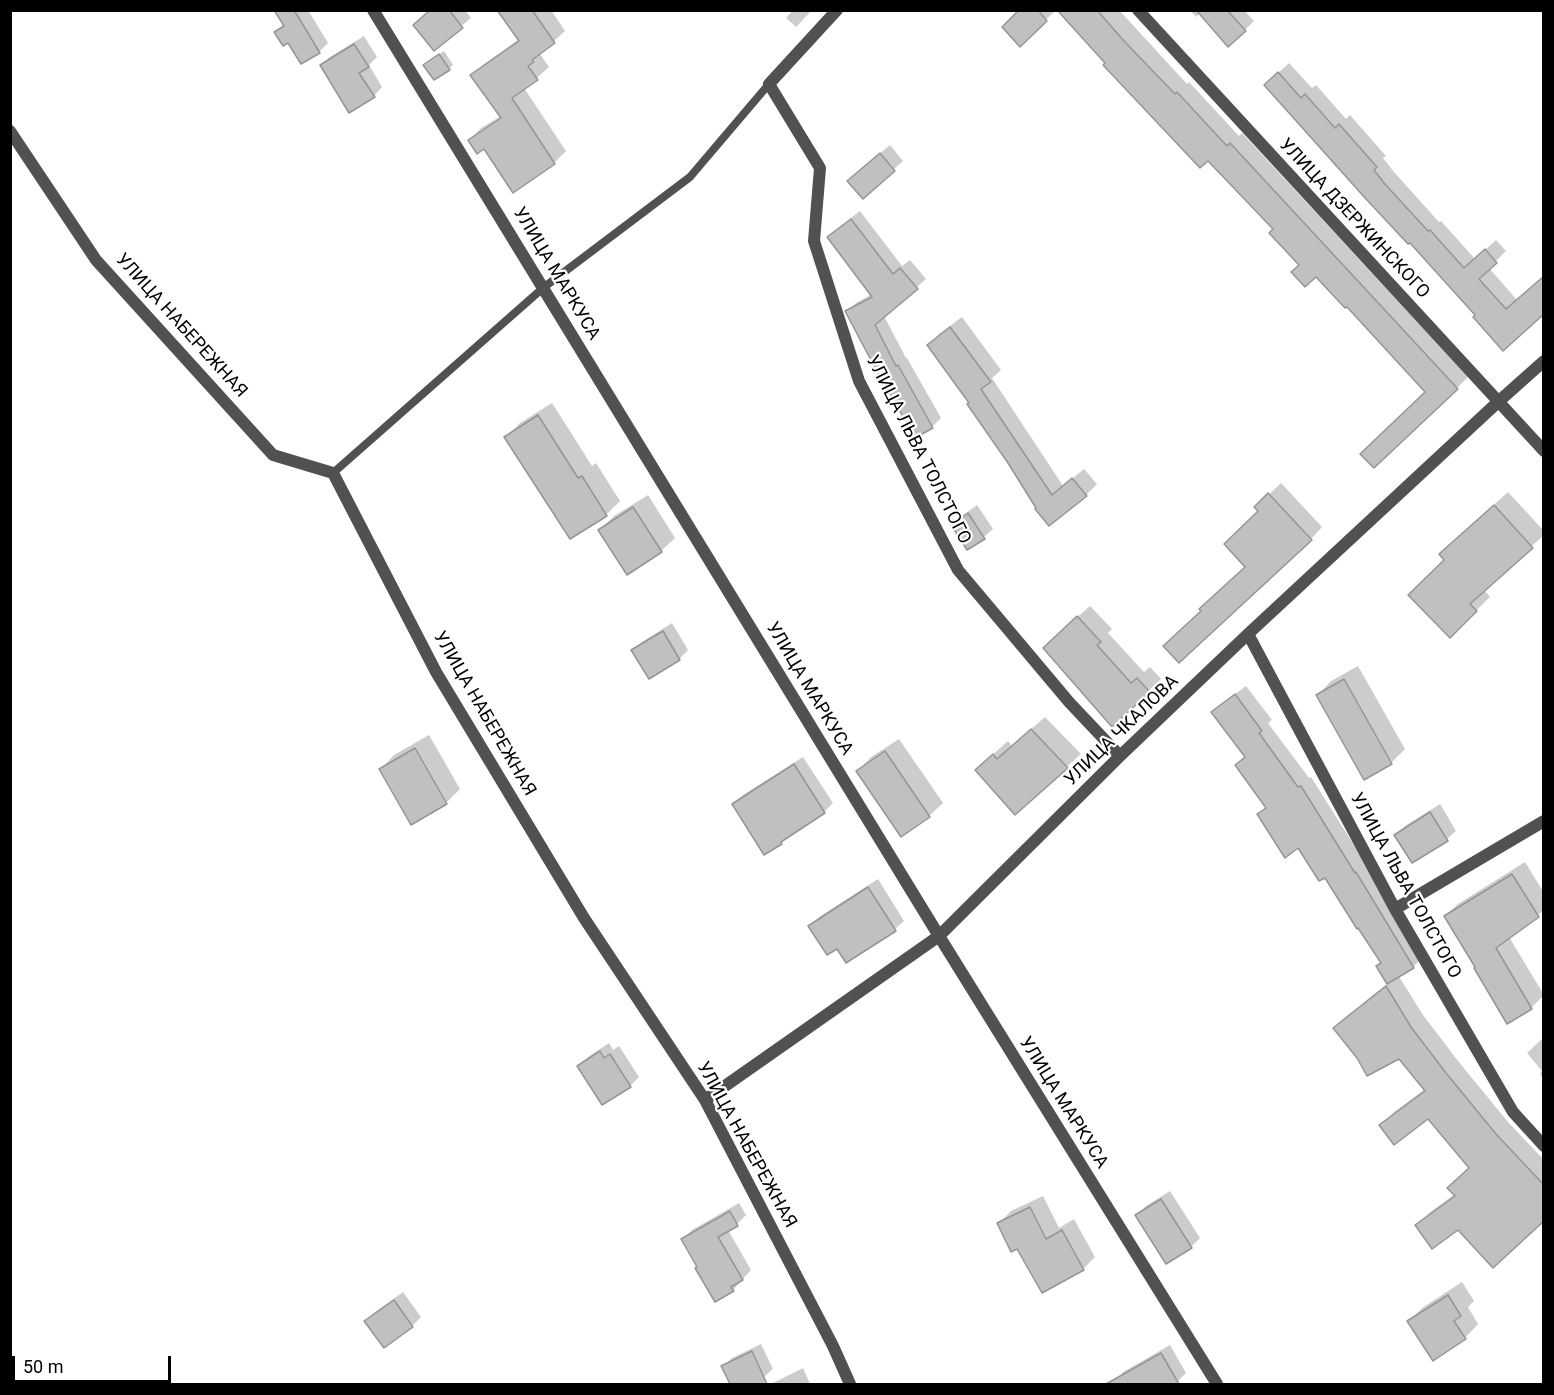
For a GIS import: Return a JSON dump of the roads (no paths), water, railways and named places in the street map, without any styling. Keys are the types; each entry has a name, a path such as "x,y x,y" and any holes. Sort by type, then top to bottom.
{"street":[{"name":"УЛИЦА МАРКУСА","path":"374,10 939,936 1217,1384"},
{"path":"769,84 837,10"},
{"name":"УЛИЦА ДЗЕРЖИНСКОГО","path":"1138,10 1544,451"},
{"name":"УЛИЦА ЛЬВА ТОЛСТОГО","path":"769,84 820,168 814,241 859,381 958,570 1070,702 1120,756"},
{"name":"УЛИЦА НАБЕРЕЖНАЯ","path":"10,131 96,260 273,455 333,473 436,672 584,918 705,1100 850,1384"},
{"name":"УЛИЦА ЧКАЛОВА","path":"705,1100 939,936 1120,756 1248,634 1544,362"},
{"name":"УЛИЦА ЛЬВА ТОЛСТОГО","path":"1248,634 1395,909 1513,1112 1544,1146"},
{"path":"1395,909 1544,821"}],"lane":[{"path":"333,473 543,288 690,177 769,84"}]}
